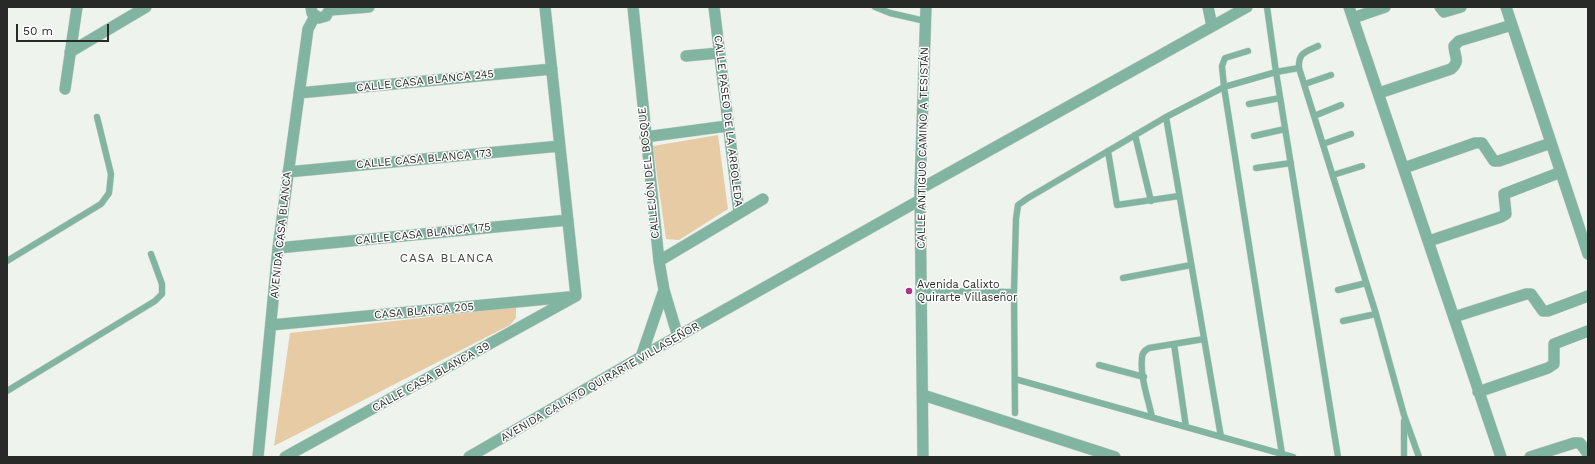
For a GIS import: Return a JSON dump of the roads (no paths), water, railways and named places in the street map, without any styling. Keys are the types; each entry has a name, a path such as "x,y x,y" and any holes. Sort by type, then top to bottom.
{"street":[{"path":"65,89 77,7"},
{"path":"70,52 146,7"},
{"path":"313,11 319,18 326,16 331,8 369,7"},
{"path":"545,7 576,296"},
{"name":"CALLEJÓN DEL BOSQUE","path":"633,7 645,137 659,261 664,290 678,337"},
{"name":"CALLE PASEO DE LA ARBOLEDA","path":"659,261 739,212 727,126 714,7"},
{"name":"CALLE ANTIGUO CAMINO A TESISTÁN","path":"923,457 920,195 926,7"},
{"path":"1208,7 1212,26"},
{"name":"AVENIDA CALIXTO QUIRARTE VILLASEÑOR","path":"469,457 1247,7"},
{"path":"1349,7 1501,457"},
{"path":"1353,18 1385,7"},
{"path":"1440,7 1444,12 1461,7"},
{"path":"1506,7 1588,254"},
{"name":"AVENIDA CASA BLANCA","path":"258,457 278,248 308,29 313,11"},
{"path":"1379,93 1451,69 1456,65 1458,59 1454,46 1459,41 1512,24"},
{"path":"686,56 719,53"},
{"name":"CALLE CASA BLANCA 245","path":"299,94 552,69"},
{"path":"645,137 727,126"},
{"path":"1404,168 1475,143 1482,143 1494,161 1500,161 1551,143"},
{"name":"CALLE CASA BLANCA 173","path":"288,172 560,146"},
{"path":"1429,241 1501,217 1506,214 1504,194 1561,172"},
{"path":"739,212 763,199"},
{"name":"CALLE CASA BLANCA 175","path":"278,248 568,220"},
{"path":"641,357 664,290"},
{"path":"1454,317 1526,294 1531,294 1543,311 1548,311 1588,296"},
{"name":"CASA BLANCA 205","path":"271,325 576,296"},
{"name":"CALLE CASA BLANCA 39","path":"285,457 576,296"},
{"path":"1478,392 1548,368 1554,364 1554,344 1588,331"},
{"path":"923,395 1115,457"},
{"path":"1530,457 1574,443 1580,443 1588,454"}],"lane":[{"path":"875,7 890,13 925,21"},
{"path":"1267,7 1280,98 1338,457"},
{"path":"1318,46 1302,54 1299,59 1299,68 1376,314 1404,415 1419,457"},
{"path":"1248,51 1225,58 1222,66 1282,454"},
{"path":"1015,413 1014,292 1016,219 1018,205 1166,117 1224,86 1276,72 1299,68"},
{"path":"1305,84 1331,75"},
{"path":"1249,104 1280,98"},
{"path":"1314,116 1341,105"},
{"path":"7,261 101,204 109,193 111,174 97,117"},
{"path":"1166,117 1221,437"},
{"path":"1254,136 1285,129"},
{"path":"1323,144 1351,134"},
{"path":"1135,135 1151,201"},
{"path":"1108,151 1117,205 1179,196"},
{"path":"1256,168 1291,163"},
{"path":"1333,175 1362,166"},
{"path":"7,391 155,301 162,294 162,284 151,254"},
{"path":"1123,278 1191,265"},
{"path":"1338,290 1366,283"},
{"path":"922,291 1014,292"},
{"path":"1343,320 1376,314"},
{"path":"1152,417 1144,377 1142,356 1145,351 1149,348 1204,338"},
{"path":"1174,344 1186,427"},
{"path":"1099,365 1144,377"},
{"path":"1015,379 1293,457"},
{"path":"1404,415 1404,457"}],"place":[{"name":"Avenida Calixto Quirarte Villaseñor","path":"909,291"}],"district":[{"name":"CASA BLANCA","path":"447,258"}]}
